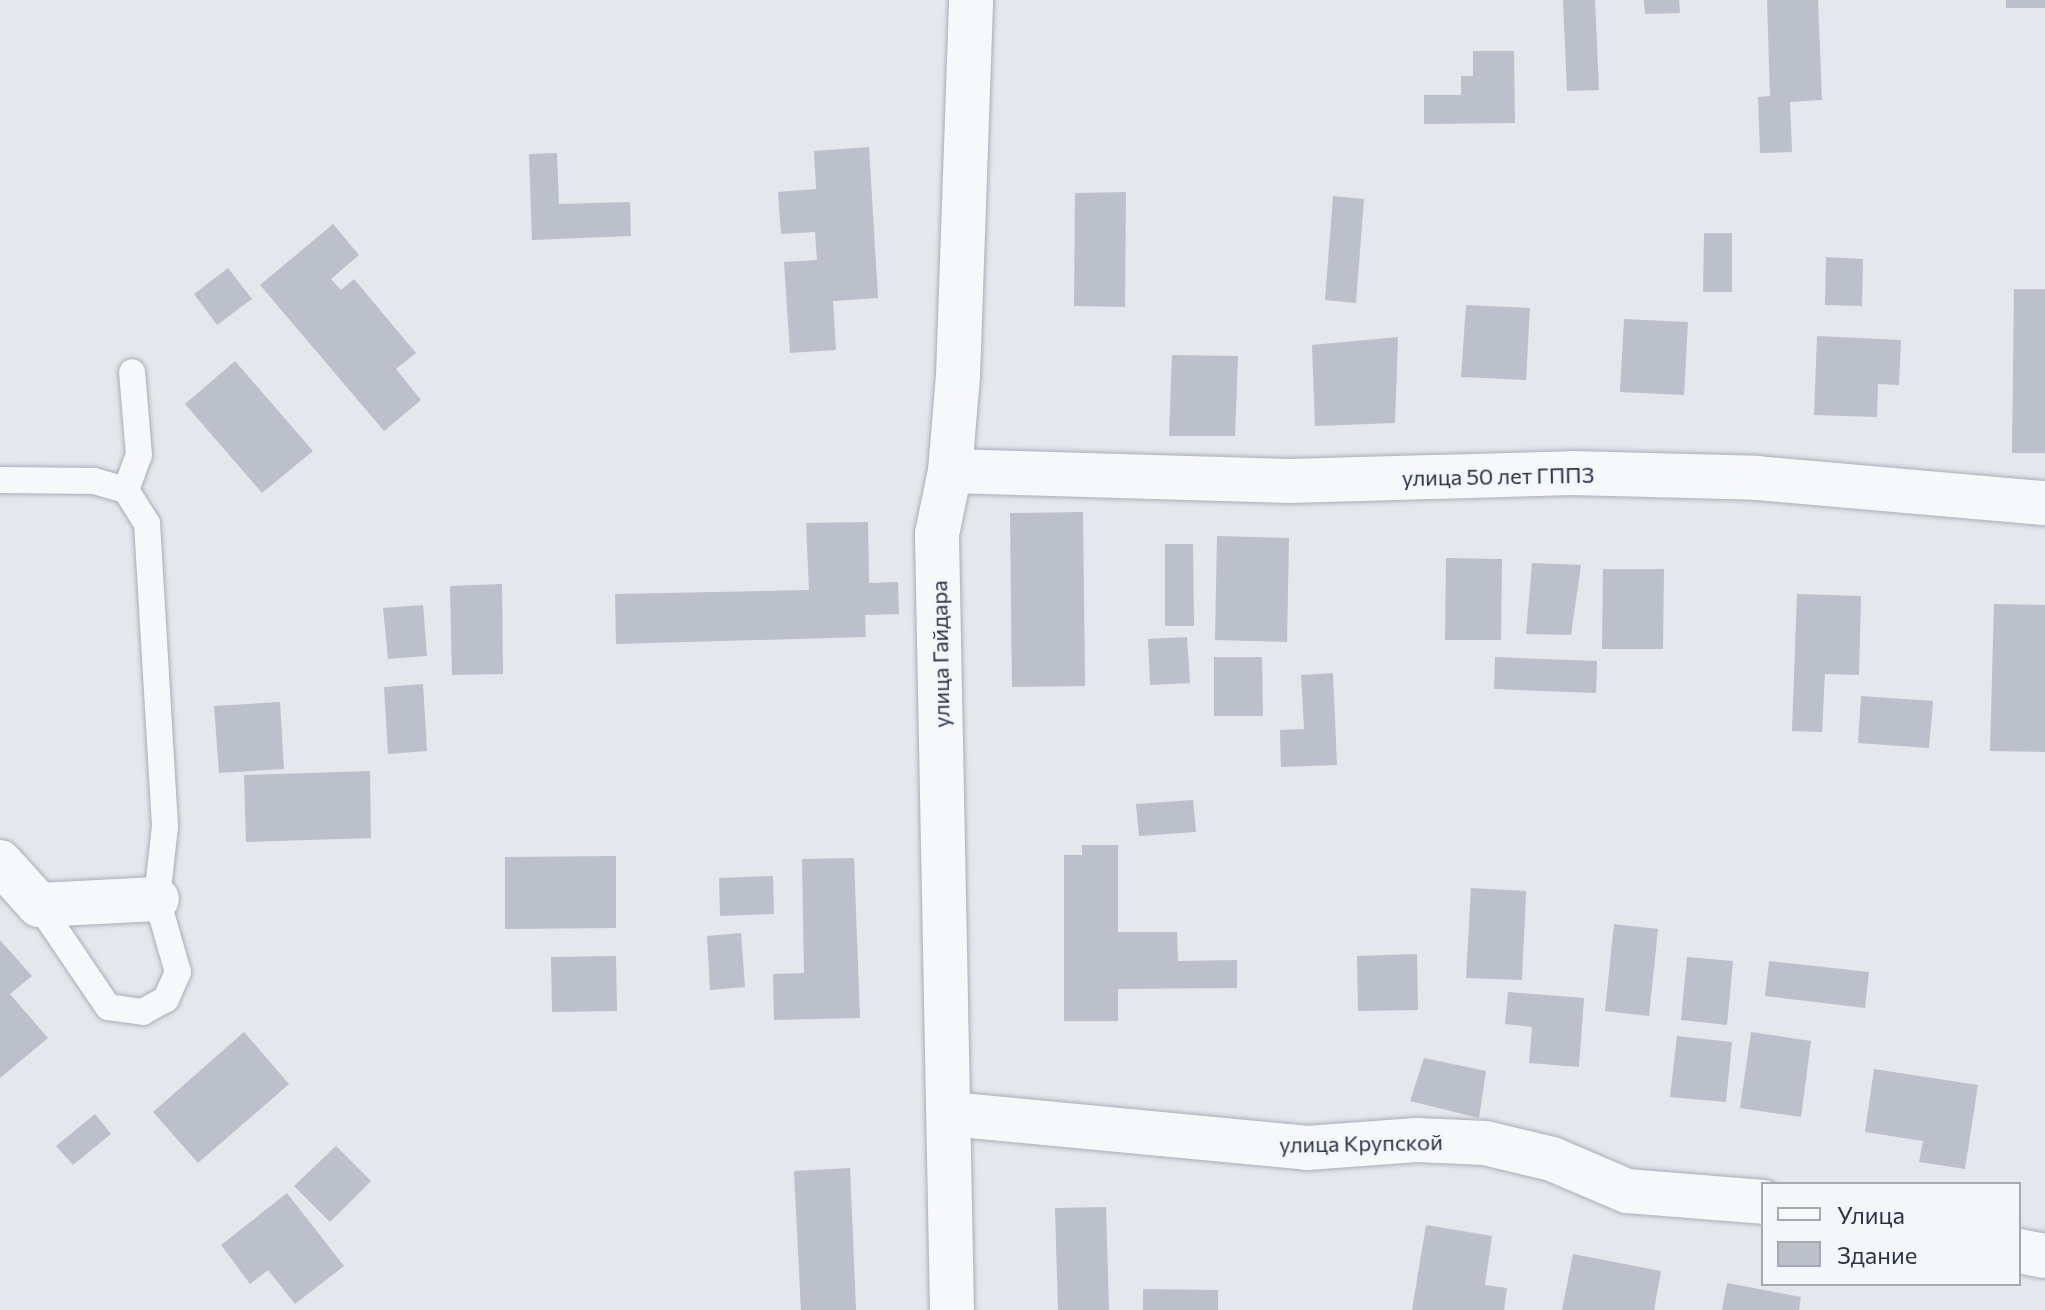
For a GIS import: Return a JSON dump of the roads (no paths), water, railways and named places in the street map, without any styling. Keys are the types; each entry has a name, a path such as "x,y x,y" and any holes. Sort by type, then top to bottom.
{"street":[{"name":"улица Гайдара","path":"952,1310 937,534 950,471 971,0"},
{"name":"улица 50 лет ГППЗ","path":"950,471 1290,481 1572,473 1757,478 2045,503"},
{"path":"0,862 39,905 157,899"},
{"name":"улица Крупской","path":"950,1114 1307,1148 1417,1140 1485,1143 1552,1159 1627,1191 1761,1202"},
{"path":"2021,1251 2045,1256"}],"lane":[{"path":"126,490 139,455 132,372"},
{"path":"0,480 94,481 126,490 147,523 165,826 157,899 178,972 166,999 143,1012 108,1007 39,905"}]}
